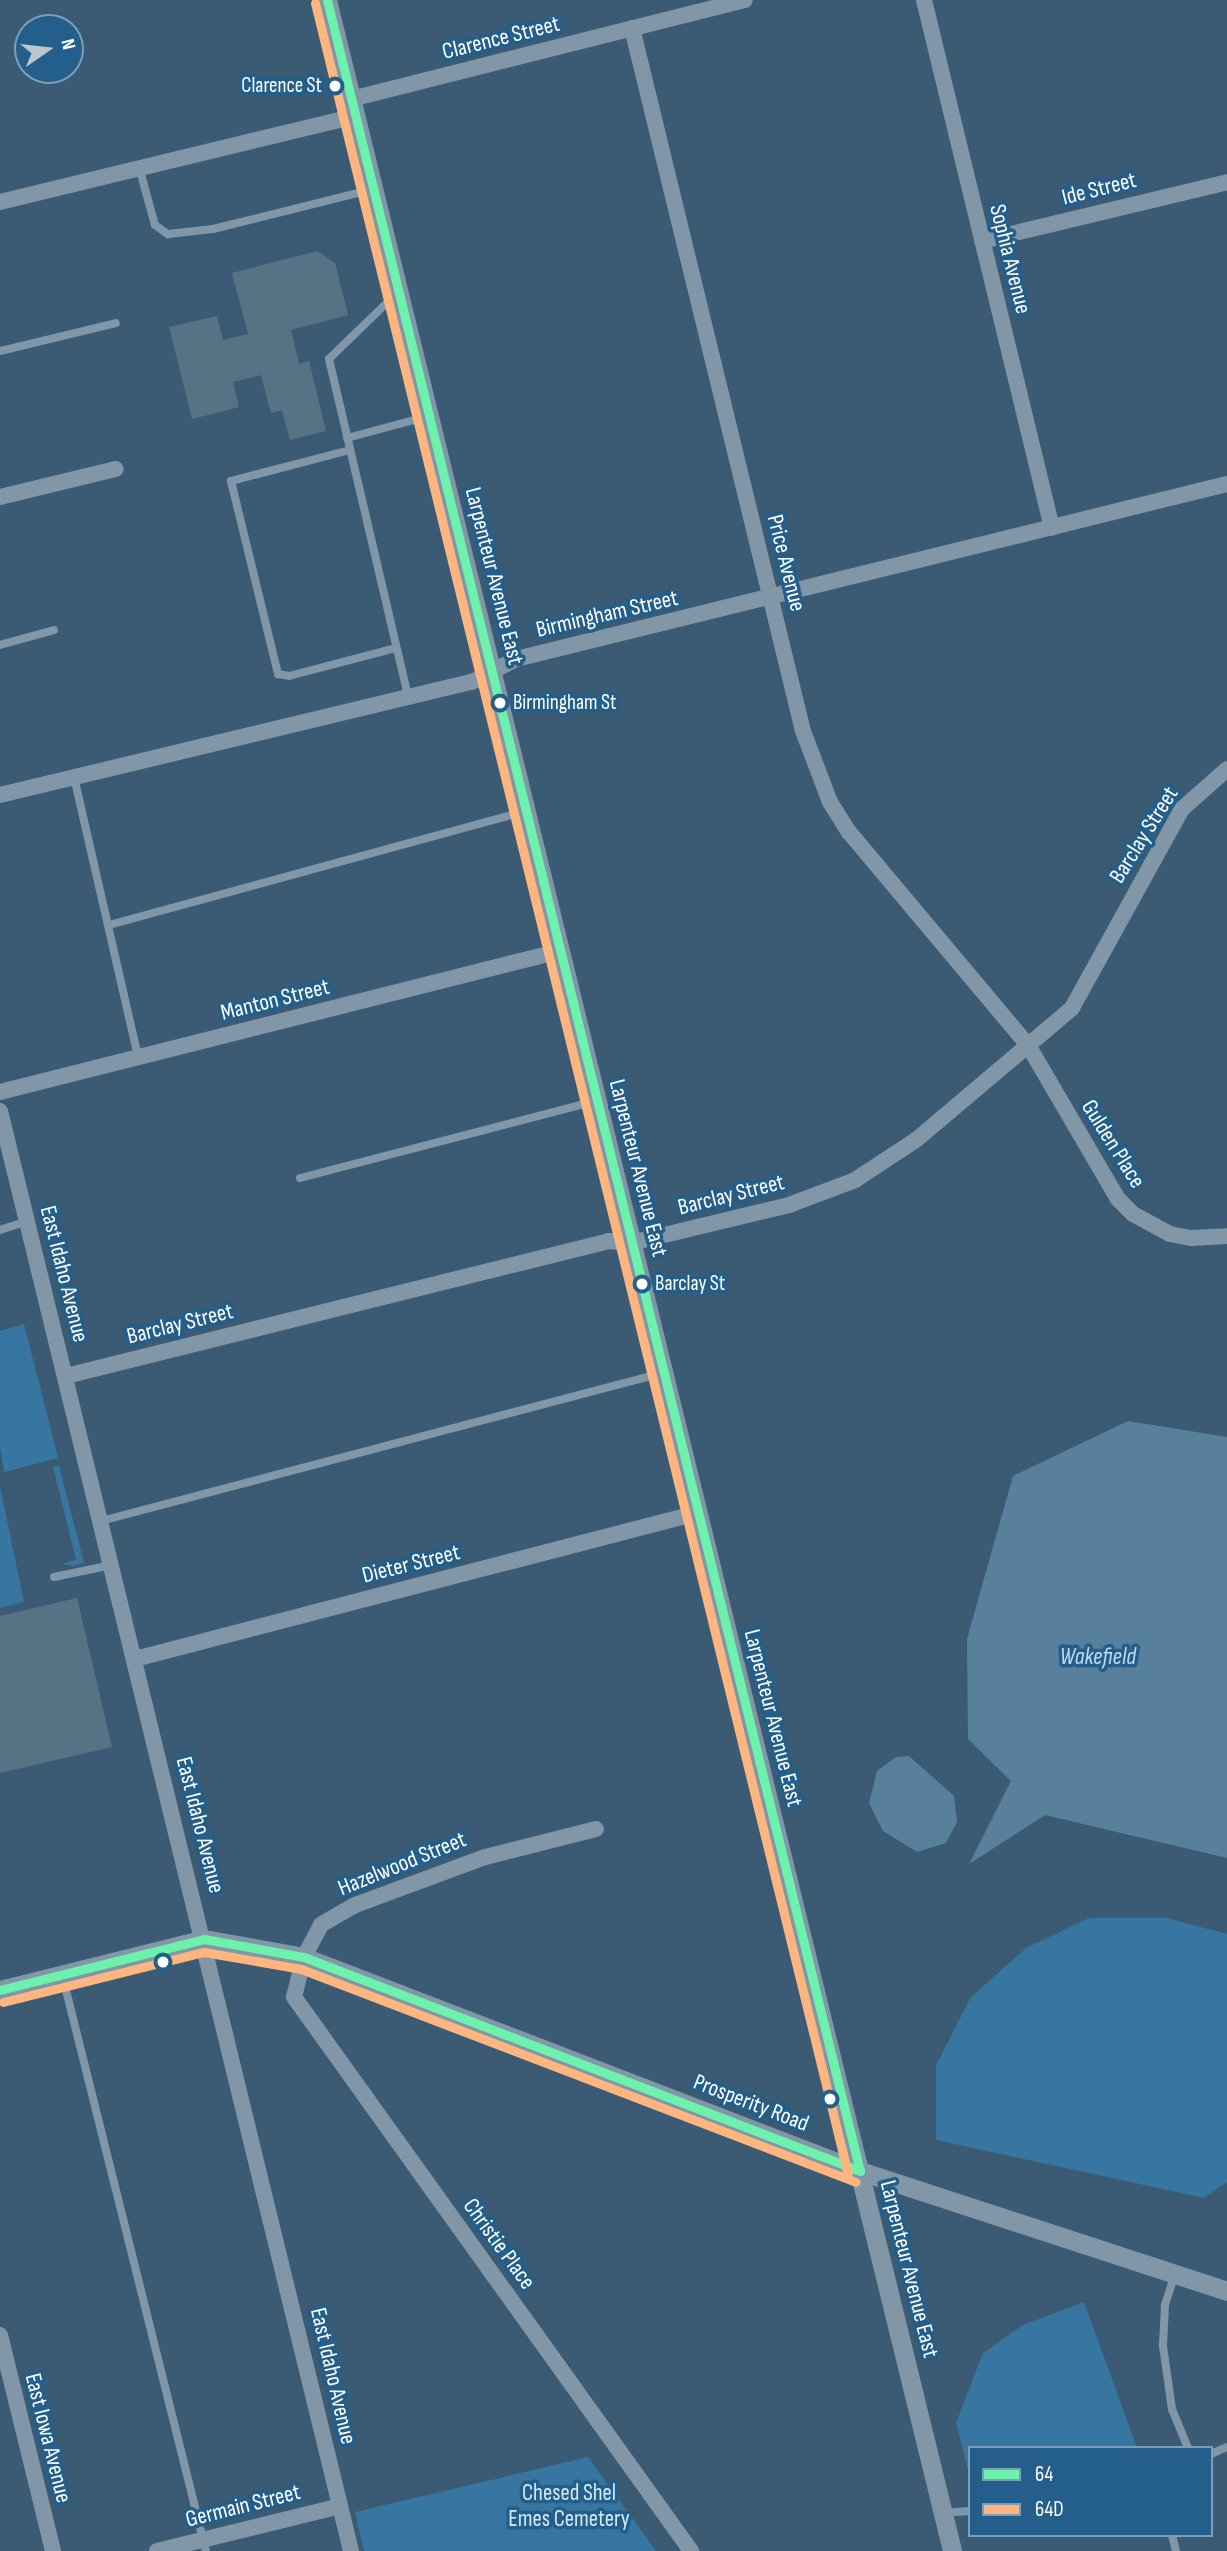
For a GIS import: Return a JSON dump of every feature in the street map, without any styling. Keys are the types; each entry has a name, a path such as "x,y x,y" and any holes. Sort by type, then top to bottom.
{"street":[{"name":"Larpenteur Avenue East","path":"327,0 951,2551"},
{"name":"Clarence Street","path":"0,202 139,167 632,28 745,0"},
{"name":"Sophia Avenue","path":"924,0 1052,528"},
{"name":"Price Avenue","path":"632,28 803,731 830,802 849,832 1028,1045"},
{"name":"Ide Street","path":"982,241 1227,182"},
{"path":"0,497 116,469"},
{"name":"Birmingham Street","path":"0,795 472,682 516,659 771,600 1227,484"},
{"name":"Barclay Street","path":"65,1376 609,1241 631,1243 789,1205 855,1180 916,1140 1072,1008 1182,809 1227,769"},
{"name":"Manton Street","path":"0,1092 560,951"},
{"name":"Gulden Place","path":"1028,1045 1106,1182 1133,1214 1170,1234 1191,1238 1227,1236"},
{"name":"East Idaho Avenue","path":"0,1111 205,1939 351,2551"},
{"name":"Dieter Street","path":"135,1659 697,1513"},
{"name":"Hazelwood Street","path":"304,1957 321,1925 355,1905 485,1857 596,1829"},
{"path":"0,1990 205,1939 304,1957"},
{"name":"Prosperity Road","path":"304,1957 860,2171 1227,2291"},
{"name":"Christie Place","path":"304,1957 294,1997 691,2551"},
{"name":"East Iowa Avenue","path":"0,2335 53,2551"},
{"name":"Germain Street","path":"158,2551 205,2545 340,2506"}],"lane":[{"path":"139,167 155,225 169,234 213,229 374,189"},
{"path":"398,292 328,359 408,697"},
{"path":"0,351 116,323"},
{"path":"347,438 429,416"},
{"path":"349,450 231,481 278,674 289,676 396,648"},
{"path":"0,645 54,630"},
{"path":"74,777 138,1057"},
{"path":"109,925 526,811"},
{"path":"300,1178 596,1101"},
{"path":"0,1230 27,1221"},
{"path":"101,1521 662,1373"},
{"path":"54,1577 112,1565"},
{"path":"62,1974 205,2545"},
{"path":"1175,2274 1165,2305 1163,2346 1172,2409 1187,2446"},
{"path":"942,2512 968,2511"}],"green space":[{"path":"24,1324 58,1458 4,1472 0,1447 0,1331"},
{"path":"59,1465 84,1563 73,1566 61,1564 76,1560 53,1467"},
{"path":"0,1486 24,1602 0,1608"},
{"path":"1089,1918 1167,1918 1227,1934 1227,2182 1204,2198 936,2140 936,2065 971,1997 1026,1948"},
{"path":"1084,2302 1136,2446 968,2446 968,2469 956,2423 983,2353 1023,2325"},
{"name":"Chesed Shel Emes Cemetery","path":"588,2457 656,2551 364,2551 355,2512"}],"water":[{"name":"Wakefield","path":"1128,1421 1227,1437 1227,1858 1045,1815 969,1864 1011,1781 968,1739 967,1639 1013,1476"},
{"path":"909,1756 954,1796 957,1822 946,1843 917,1852 883,1831 869,1803 877,1771 896,1757"}],"building":[{"path":"317,251 335,263 348,315 291,330 299,364 309,361 326,431 290,440 282,410 271,413 261,375 233,382 239,407 192,419 169,327 217,316 223,340 248,334 232,273"},
{"path":"77,1598 112,1747 0,1773 0,1616"}],"transit line":[{"name":"64","path":"327,0 860,2171"},
{"name":"64D","path":"315,3 848,2174"},
{"name":"64","path":"0,1990 204,1939 304,1957 860,2171"},
{"name":"64D","path":"3,2002 204,1952 301,1969 856,2182"}],"place":[{"name":"Clarence St","path":"335,86"},
{"name":"Birmingham St","path":"500,703"},
{"name":"Barclay St","path":"642,1284"}]}
